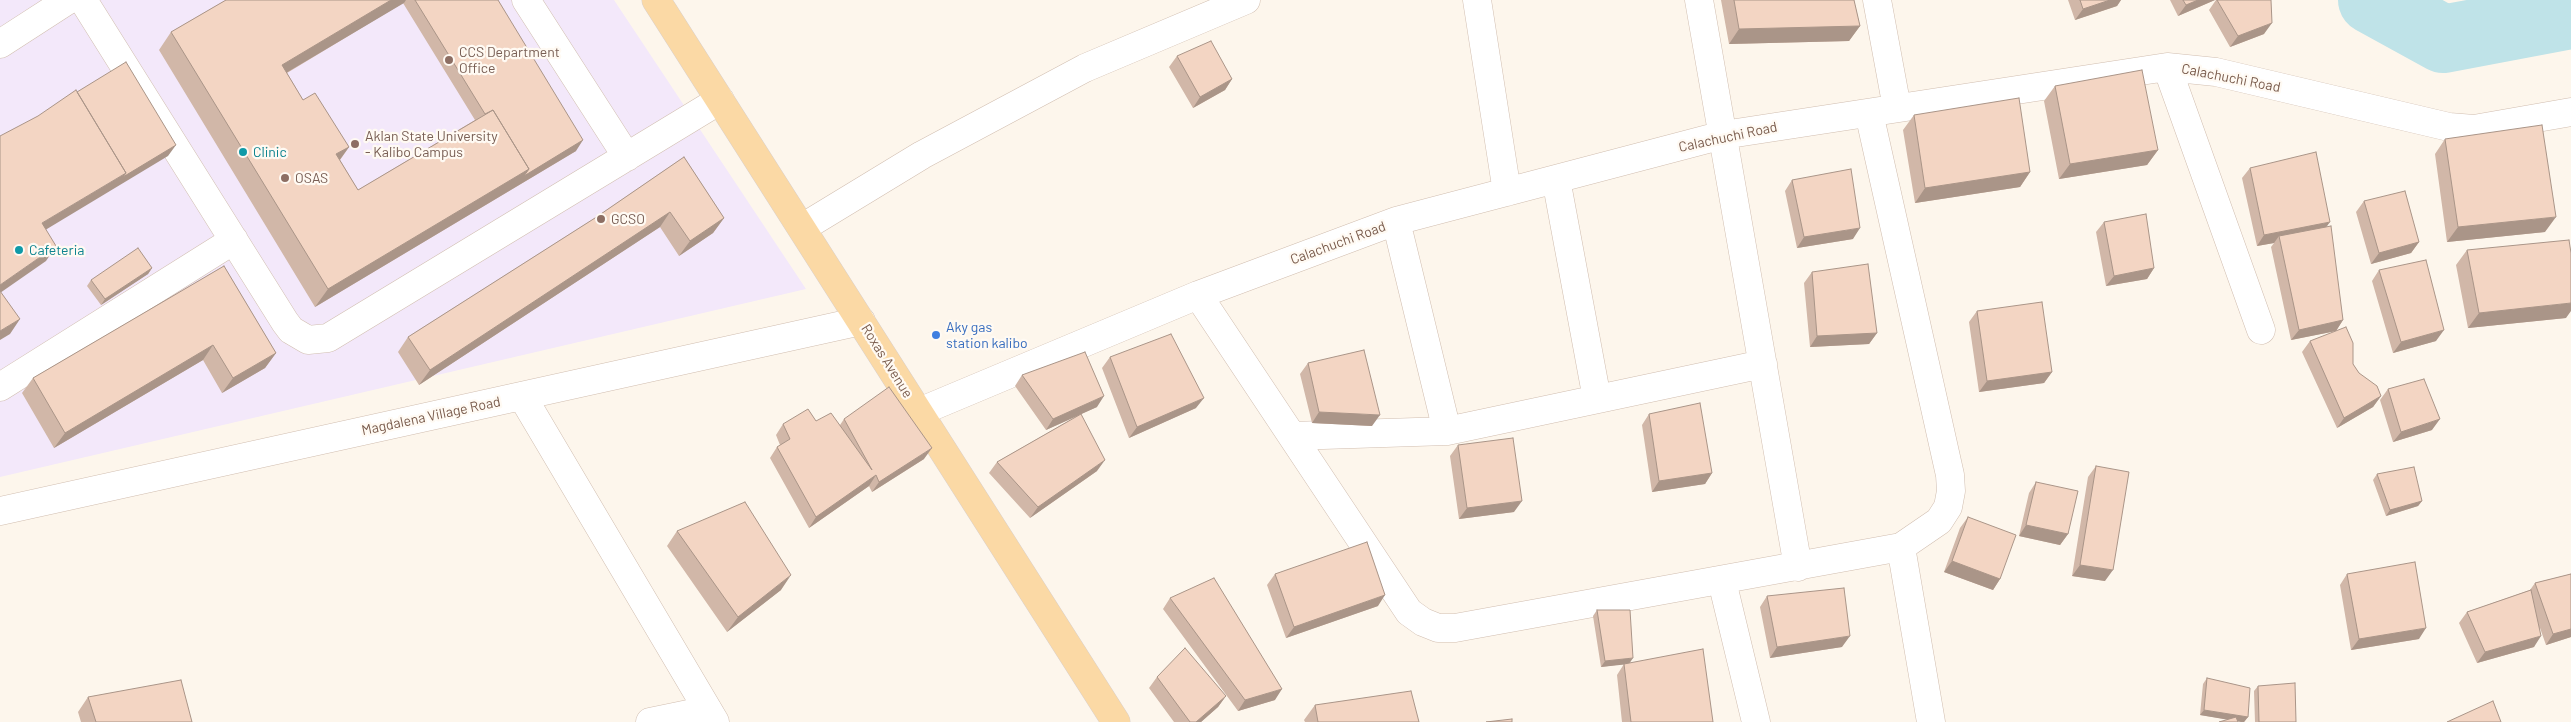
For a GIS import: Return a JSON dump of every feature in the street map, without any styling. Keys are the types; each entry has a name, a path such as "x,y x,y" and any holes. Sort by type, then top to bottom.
{"main road":[{"name":"Roxas Avenue","path":"656,0 1116,722"}],"street":[{"path":"0,44 68,0"},
{"path":"83,0 291,330 308,340 318,341 328,338 720,100"},
{"path":"526,0 627,157"},
{"path":"802,228 922,155 1086,68 1246,0"},
{"path":"1477,0 1507,192"},
{"path":"1700,0 1798,567"},
{"path":"1876,0 1896,108"},
{"path":"2167,66 2261,330"},
{"name":"Calachuchi Road","path":"919,412 1198,294 1396,222 1723,135 2167,66 2216,72 2448,127 2474,129 2571,112"},
{"path":"1198,294 1409,612 1423,622 1438,628 1455,628 1901,548 1939,521 1948,507 1951,491 1950,474 1869,113"},
{"path":"1556,179 1597,399"},
{"path":"1396,222 1446,431"},
{"path":"0,387 234,240"},
{"name":"Magdalena Village Road","path":"0,511 861,321"},
{"path":"1292,436 1446,431 1763,364"},
{"path":"522,396 712,716 650,722"},
{"path":"1901,548 1931,722"},
{"path":"1722,581 1756,722"}],"shaded area":[{"name":"Aklan State University - Kalibo Campus","path":"0,0 614,0 806,289 0,477"}],"building":[{"path":"226,0 391,0 282,65 303,100 315,93 349,147 336,154 358,190 493,110 529,169 328,289 171,32"},
{"path":"415,0 498,0 583,140 524,176 529,169 493,110 485,114"},
{"path":"1734,0 1854,0 1860,26 1739,29"},
{"path":"2080,0 2110,0 2083,9"},
{"path":"2183,0 2198,0 2186,5"},
{"path":"2217,0 2271,0 2272,23 2238,36"},
{"path":"1211,41 1232,79 1200,97 1177,56"},
{"path":"126,62 176,145 123,177 126,173 77,92"},
{"path":"2142,70 2158,150 2070,164 2055,86"},
{"path":"76,90 126,173 42,223 56,246 0,285 0,136 38,116"},
{"path":"2019,98 2030,172 1925,188 1914,115"},
{"path":"2542,125 2556,217 2458,227 2445,139"},
{"path":"2316,152 2330,222 2264,235 2250,168"},
{"path":"684,157 724,218 690,241 670,212 430,370 408,337 595,218"},
{"path":"1851,169 1860,228 1804,237 1792,180"},
{"path":"2405,191 2419,242 2379,253 2364,201"},
{"path":"2146,214 2154,268 2114,276 2104,222"},
{"path":"2331,226 2343,320 2299,330 2279,236"},
{"path":"2569,240 2571,253 2571,303 2479,313 2467,250"},
{"path":"138,248 152,268 105,299 91,280"},
{"path":"2426,260 2444,330 2401,342 2379,270"},
{"path":"1868,264 1877,333 1817,336 1812,272"},
{"path":"224,266 276,353 233,378 213,345 65,433 33,378"},
{"path":"0,291 20,319 0,331"},
{"path":"2042,302 2052,372 1987,381 1977,311"},
{"path":"2346,327 2353,343 2353,364 2359,373 2377,386 2381,396 2344,418 2310,341"},
{"path":"1171,334 1204,398 1137,427 1110,357"},
{"path":"1364,350 1380,415 1319,412 1308,363"},
{"path":"1085,352 1104,396 1053,419 1022,375"},
{"path":"2424,379 2440,419 2401,432 2388,389"},
{"path":"889,387 932,448 879,482 876,475 816,517 777,447 790,439 783,424 808,409 816,421 831,413 872,470 844,419"},
{"path":"1700,403 1712,473 1659,481 1649,414"},
{"path":"1081,414 1105,460 1038,507 997,462"},
{"path":"1513,438 1522,501 1467,508 1458,445"},
{"path":"2096,466 2129,472 2113,570 2080,565"},
{"path":"2414,467 2422,501 2390,510 2377,474"},
{"path":"2036,482 2078,491 2068,534 2026,525"},
{"path":"745,502 791,575 738,617 677,531"},
{"path":"1968,517 2016,535 2000,579 1952,561"},
{"path":"1367,542 1385,595 1294,627 1275,574"},
{"path":"2415,562 2426,628 2359,639 2347,574"},
{"path":"2571,574 2571,629 2553,634 2535,583"},
{"path":"1214,578 1282,689 1245,700 1170,598"},
{"path":"1844,588 1850,636 1777,647 1767,596"},
{"path":"2531,590 2541,636 2485,652 2467,612"},
{"path":"1597,610 1630,610 1633,658 1605,661"},
{"path":"1185,648 1226,696 1196,722 1190,722 1157,677"},
{"path":"1703,649 1713,722 1631,722 1624,664"},
{"path":"2207,678 2250,688 2248,717 2204,710"},
{"path":"181,680 192,722 96,722 88,697"},
{"path":"2295,683 2296,722 2259,722 2258,686"},
{"path":"1411,691 1419,722 1318,722 1315,705"},
{"path":"2493,701 2501,722 2447,722"},
{"path":"2236,717 2238,722 2219,722"},
{"path":"1512,719 1512,722 1486,722"}],"waterway":[{"path":"2372,0 2443,39 2571,15"}],"place":[{"name":"CCS Department Office","path":"449,60"},
{"name":"Aklan State University - Kalibo Campus","path":"355,144"},
{"name":"Clinic","path":"243,152"},
{"name":"OSAS","path":"285,178"},
{"name":"GCSO","path":"601,219"},
{"name":"Cafeteria","path":"19,250"},
{"name":"Aky gas station kalibo","path":"936,335"}]}
